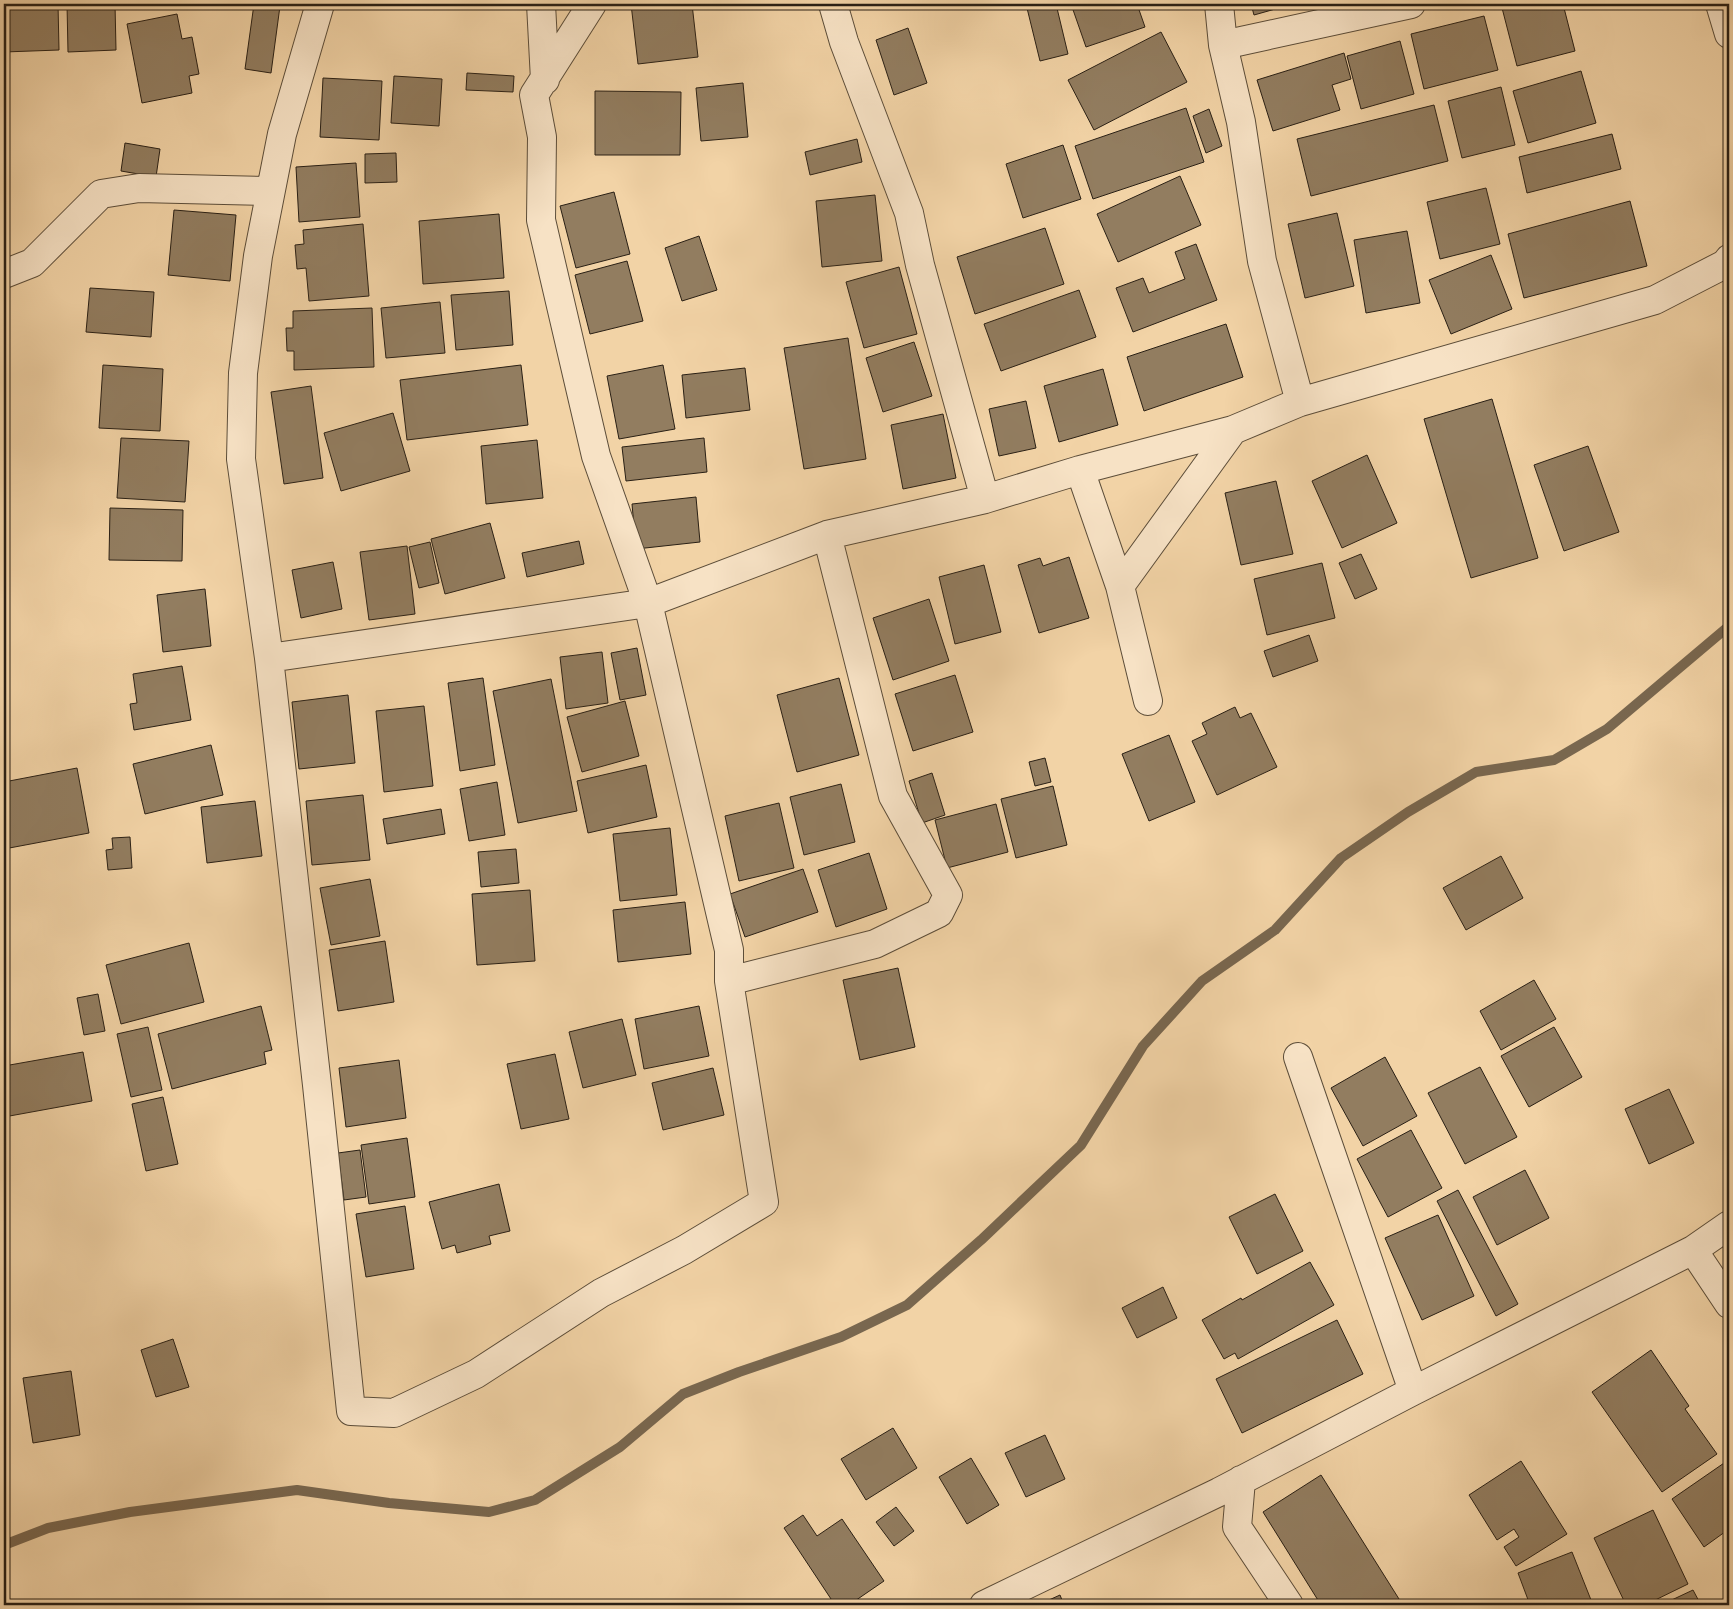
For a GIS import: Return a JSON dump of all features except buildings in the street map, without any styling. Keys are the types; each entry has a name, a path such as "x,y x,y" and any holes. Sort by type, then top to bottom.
{"street":[{"path":"320,4 282,134 258,256 243,373 241,460 269,658 317,1085 351,1412 394,1413 476,1374 601,1293 684,1250 764,1202 729,981 729,950 648,603 596,456 540,220 542,137 534,95 592,4"},
{"path":"541,4 545,80"},
{"path":"833,4 844,42 910,213 920,265 985,500"},
{"path":"1218,4 1223,45 1241,122 1262,261 1300,402"},
{"path":"1223,45 1411,4"},
{"path":"1720,4 1729,34"},
{"path":"4,274 32,263 101,194 139,188 270,192"},
{"path":"269,658 648,603 827,535 985,500 1080,470 1233,430 1300,402 1655,300 1725,264 1729,258"},
{"path":"1120,586 1233,430"},
{"path":"1080,470 1120,586 1148,701"},
{"path":"729,981 875,944 938,913 948,895 893,796 827,535"},
{"path":"1298,1057 1413,1391"},
{"path":"984,1605 1241,1480 1693,1250 1729,1226"},
{"path":"1693,1250 1729,1304"},
{"path":"1241,1480 1237,1527 1289,1605"}],"waterway":[{"path":"4,1545 48,1528 130,1512 297,1490 389,1503 489,1512 535,1500 620,1447 683,1394 739,1372 841,1337 907,1305 981,1240 1081,1145 1143,1046 1202,981 1275,930 1341,858 1408,812 1476,772 1554,760 1607,729 1729,626"}]}
